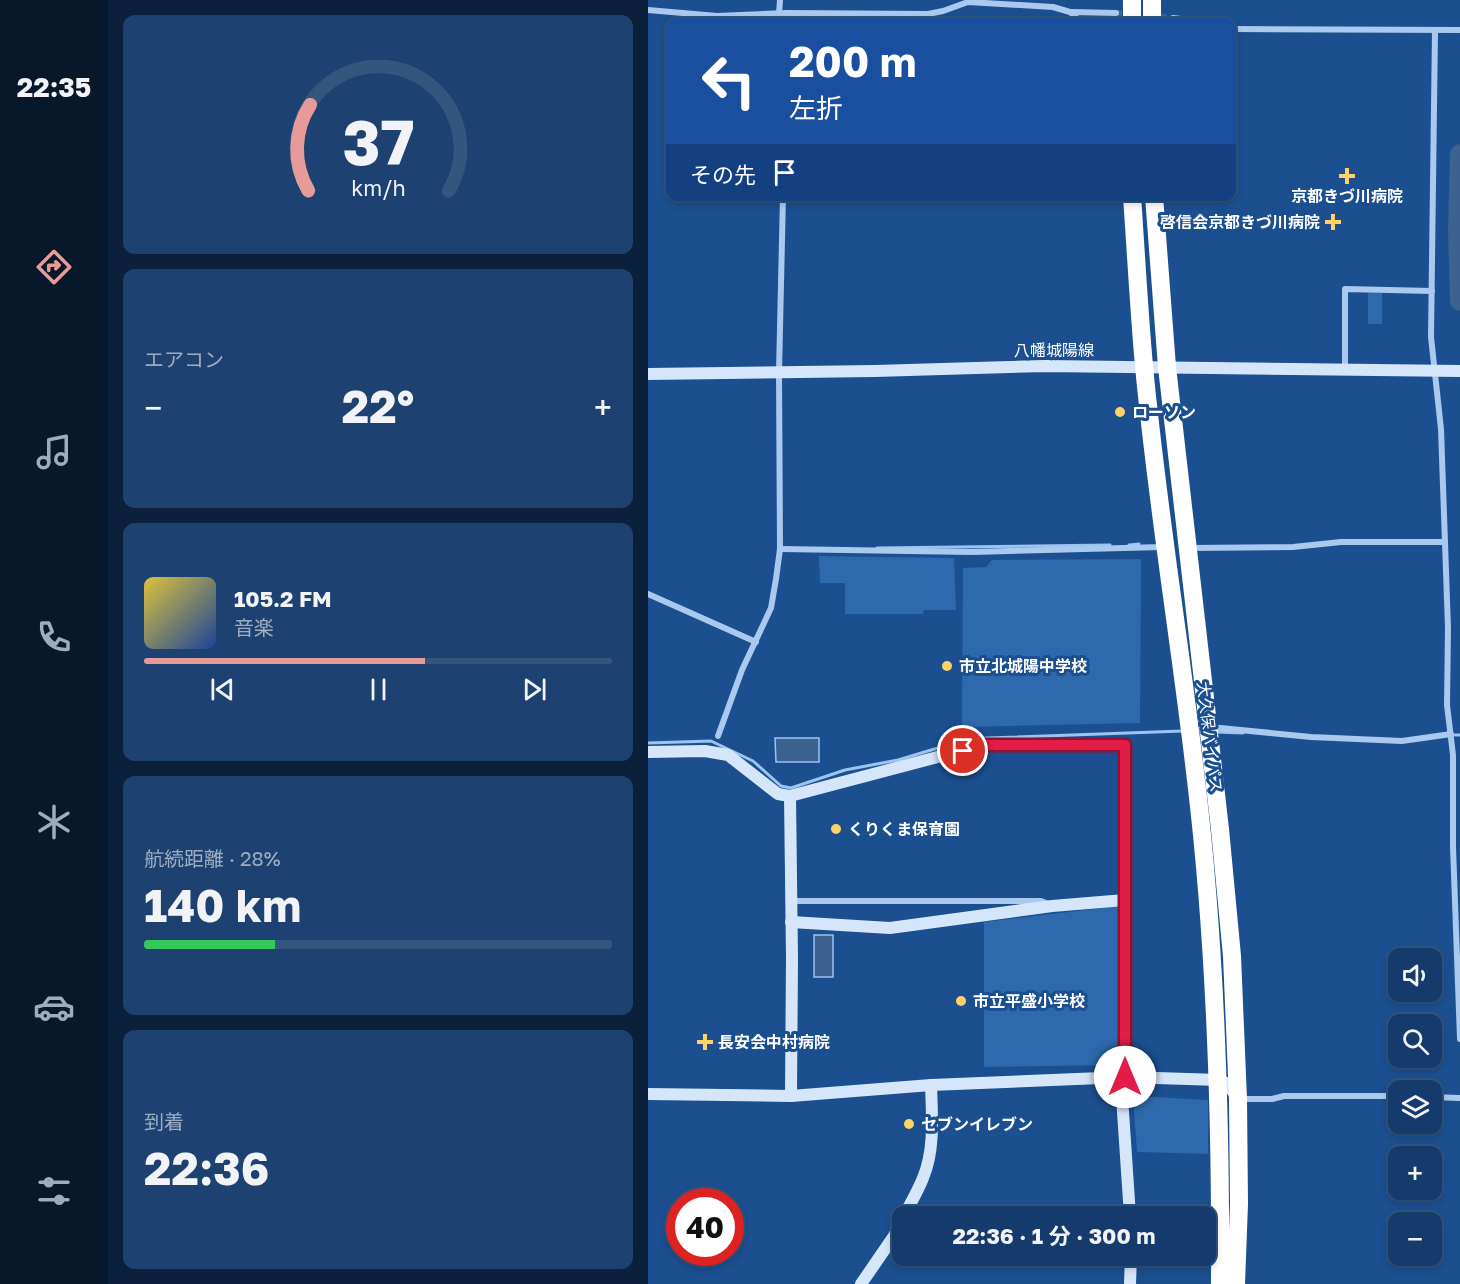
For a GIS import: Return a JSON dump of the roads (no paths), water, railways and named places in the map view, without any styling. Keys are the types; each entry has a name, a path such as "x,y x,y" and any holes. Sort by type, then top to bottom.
{"highway":[{"path":"1124,18 1132,0"},
{"path":"1152,0 1152,18"},
{"name":"大久保バイパス","path":"1132,201 1144,367 1197,782 1211,943 1219,1080 1220,1284"},
{"name":"大久保バイパス","path":"1154,201 1167,367 1209,727 1232,956 1238,1099 1239,1204 1236,1284"},
{"path":"1210,1284 1211,1250 1221,1202"},
{"path":"1239,1204 1246,1252 1247,1284"}],"street":[{"path":"779,14 780,0"},
{"path":"648,10 717,16 787,13 927,14 968,2 1053,7 1070,12 1124,18"},
{"path":"1070,12 1077,18"},
{"path":"787,13 787,18"},
{"path":"1236,29 1460,30"},
{"path":"1435,31 1431,337 1439,370 1448,628 1447,705 1453,754 1453,847 1460,1039"},
{"path":"718,736 742,670 771,608 780,549 779,372 783,201"},
{"path":"1345,369 1345,289 1432,291"},
{"name":"八幡城陽線","path":"648,374 1045,366 1460,370"},
{"path":"1188,548 1293,547 1341,542 1444,542"},
{"path":"780,549 972,552 1166,547"},
{"path":"648,594 756,642"},
{"path":"1209,727 1311,737 1402,741 1451,734"},
{"path":"648,752 705,751 728,755 778,794 790,796 983,745 1125,745 1125,1077 1122,1097 1129,1206"},
{"path":"790,796 791,1096"},
{"path":"791,922 890,928 1052,906 1125,900"},
{"path":"792,901 1041,901 1052,906"},
{"path":"648,1094 791,1096 931,1085 1125,1077 1219,1080 1228,1084 1238,1099 1307,1095 1388,1096"},
{"path":"909,1206 924,1177 930,1155 931,1085"},
{"path":"1442,1097 1460,1098"},
{"path":"861,1284 892,1239"},
{"path":"1130,1284 1131,1266"}],"waterway":[{"path":"1460,154 1458,229 1460,301"},
{"path":"1129,545 1139,544"},
{"path":"877,548 1110,545"},
{"path":"648,743 711,741 753,761 781,786 791,788 845,770 898,760 958,742 987,738 1183,731"},
{"path":"1216,732 1243,733"},
{"path":"1450,735 1460,735"}],"tunnel":[{"path":"1116,13 1173,18"}],"place":[{"name":"京都きづ川病院","path":"1347,176"},
{"name":"啓信会京都きづ川病院","path":"1333,222"},
{"name":"ローソン","path":"1120,412"},
{"name":"市立北城陽中学校","path":"947,666"},
{"name":"くりくま保育園","path":"836,829"},
{"name":"市立平盛小学校","path":"961,1001"},
{"name":"長安会中村病院","path":"705,1042"},
{"name":"セブンイレブン","path":"909,1124"}]}
